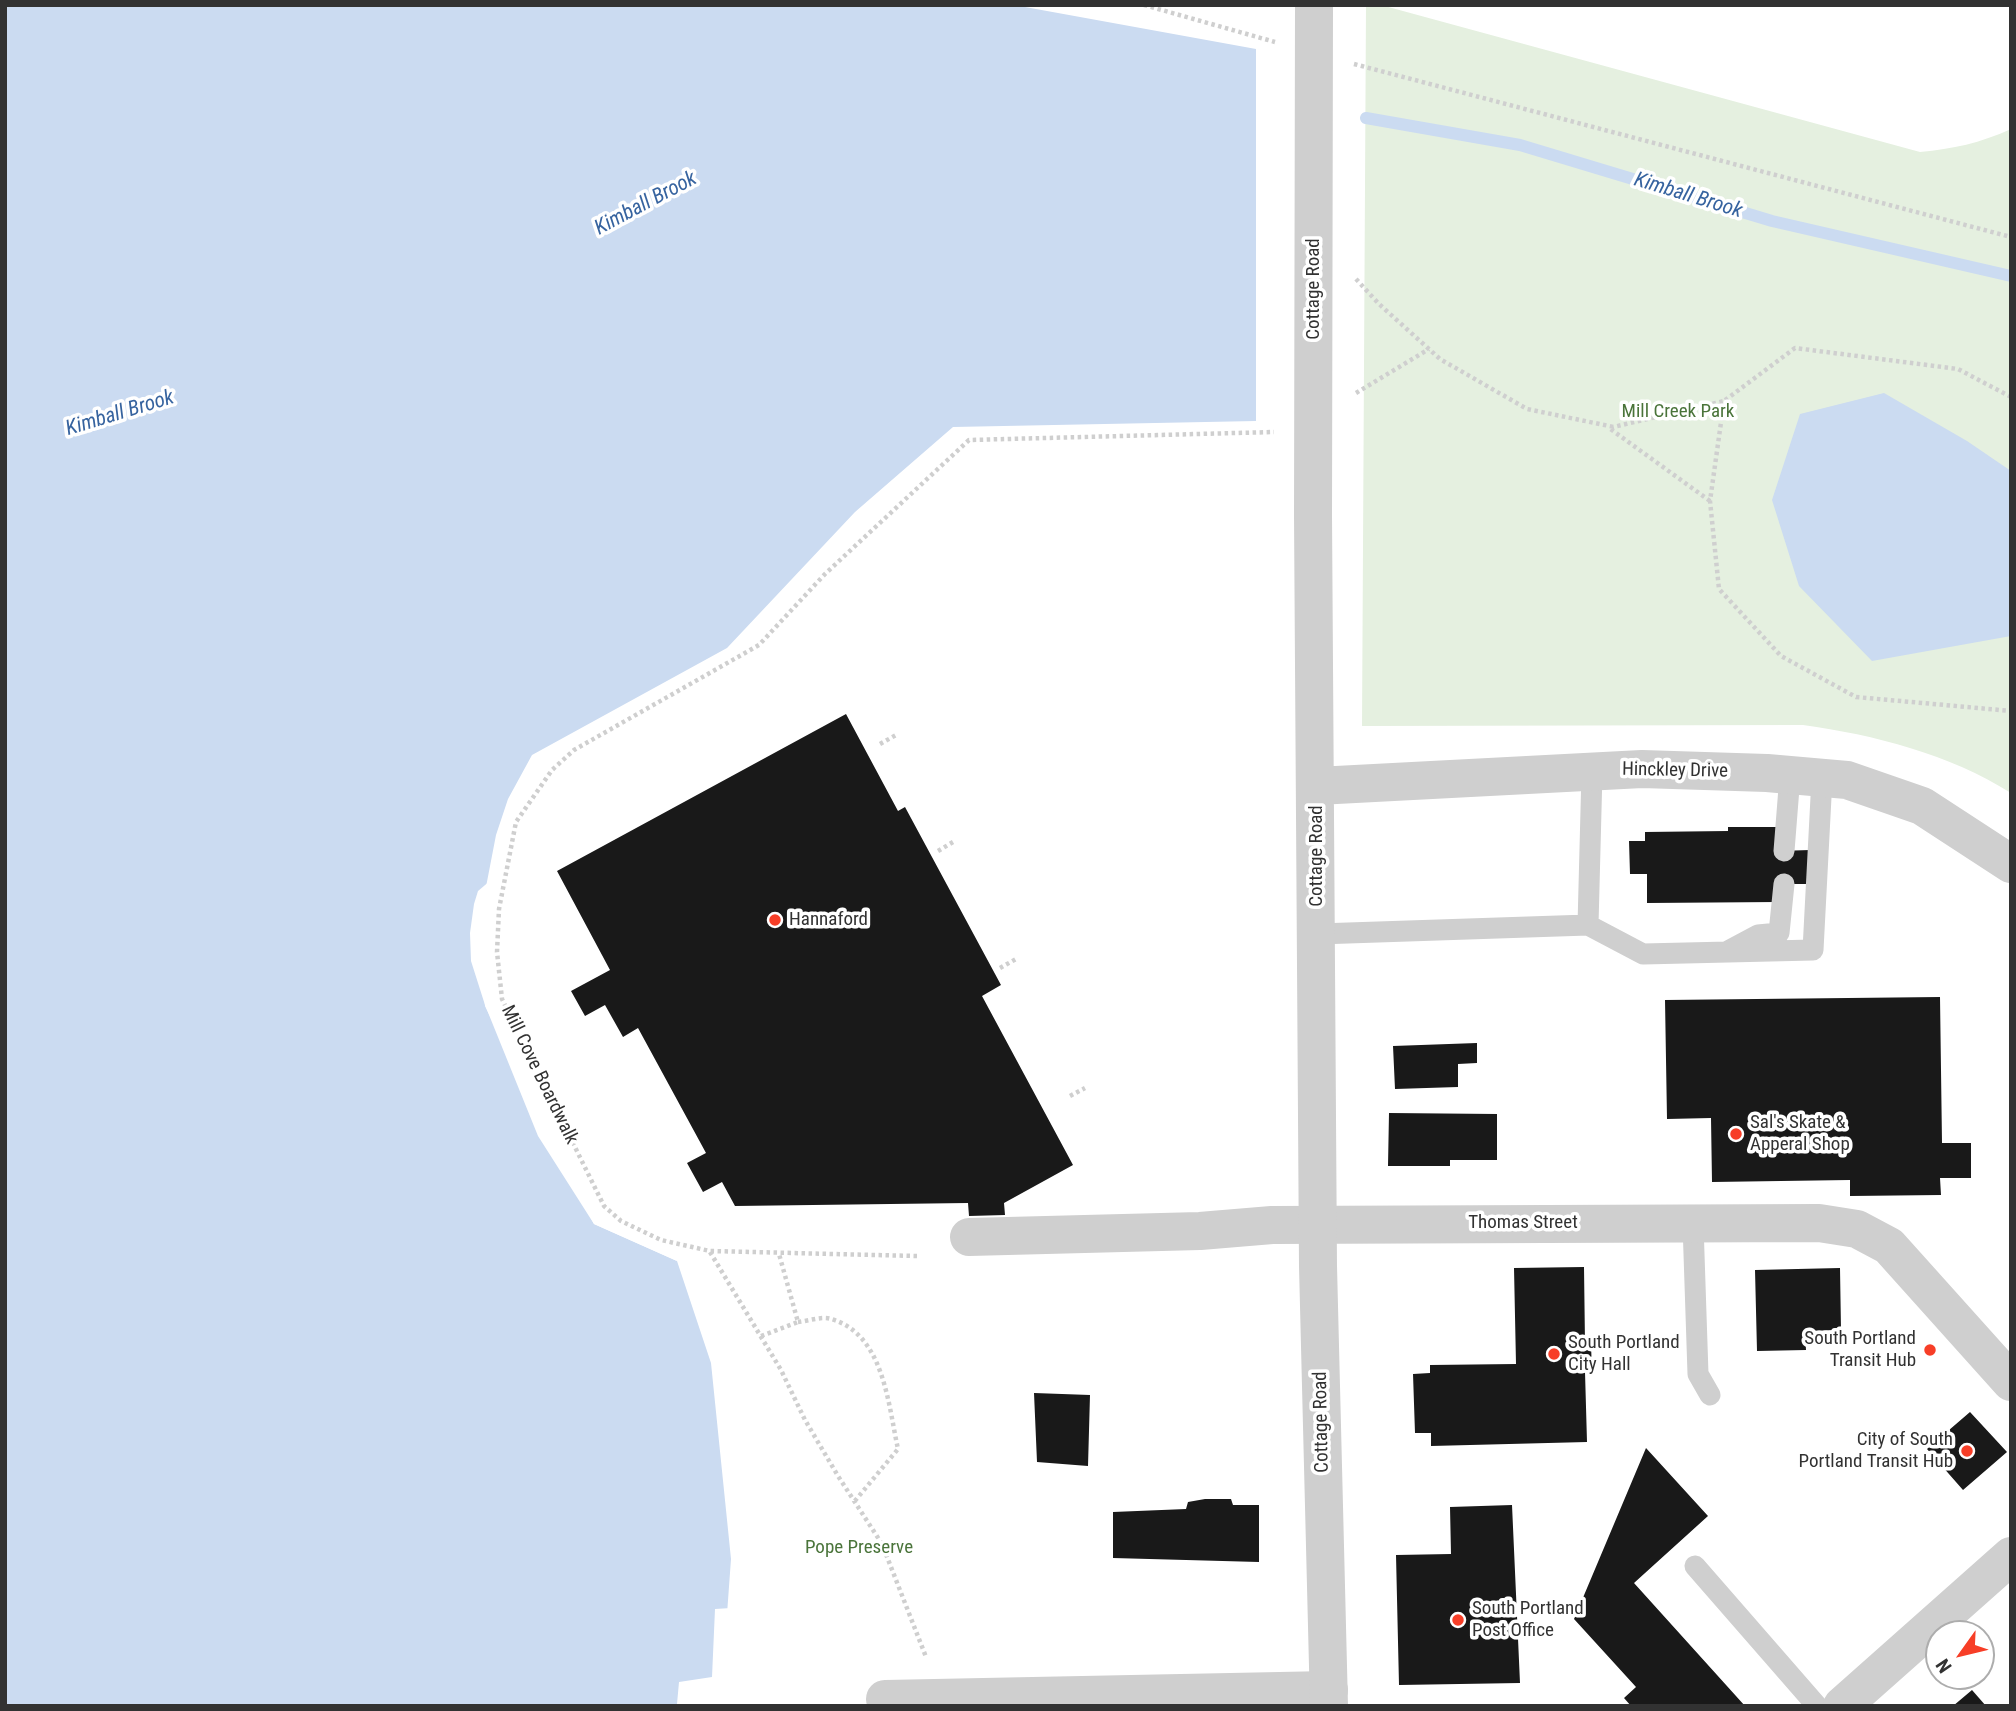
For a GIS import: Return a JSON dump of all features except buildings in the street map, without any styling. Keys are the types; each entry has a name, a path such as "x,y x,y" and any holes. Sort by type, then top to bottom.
{"street":[{"name":"Cottage Road","path":"1314,5 1313,515 1320,1224 1329,1698"},
{"name":"Hinckley Drive","path":"1317,786 1642,769 1847,780 1922,807 2011,864"},
{"name":"Thomas Street","path":"969,1237 1320,1224 1819,1223 1857,1229 1889,1246 2011,1382"},
{"path":"1842,1706 2011,1556"},
{"path":"885,1699 1329,1698"}],"lane":[{"path":"1588,926 1592,772"},
{"path":"1784,850 1806,776"},
{"path":"1318,934 1588,926 1643,954 1728,951 1755,954 1813,950 1806,776"},
{"path":"1728,951 1758,934 1779,933 1784,884"},
{"path":"1693,1224 1698,1374 1710,1395"},
{"path":"1695,1566 1817,1706"}],"path":[{"path":"1144,5 1277,43"},
{"path":"1349,64 2011,237"},
{"path":"1356,279 1379,304 1440,359 1527,409 1614,427"},
{"path":"1710,501 1609,428 1724,401 1795,348 1958,369 2011,397"},
{"path":"1356,393 1429,349"},
{"path":"1724,401 1710,501 1719,589 1781,656 1856,697 2011,711"},
{"name":"Mill Cove Boardwalk","path":"917,1256 710,1251 661,1240 610,1213 502,999 497,952 499,909 516,822 552,770 574,750 759,645 825,574 969,440 1275,432"},
{"path":"880,744 896,735"},
{"path":"938,851 953,842"},
{"path":"1000,968 1016,959"},
{"path":"1070,1096 1085,1088"},
{"path":"710,1251 761,1336 805,1420 882,1545 940,1699"},
{"path":"779,1254 798,1322"},
{"path":"761,1336 798,1322 830,1318 857,1334 880,1366 898,1449 855,1502"}],"green space":[{"name":"Mill Creek Park","path":"1366,5 1381,5 1920,152 1966,145 2011,129 2011,793 1962,767 1911,748 1857,734 1803,725 1362,726"}],"water":[{"path":"5,5 1014,5 1256,49 1256,421 953,427 855,512 727,648 532,755 508,799 496,835 480,918 485,1006 594,1224 677,1261 711,1363 731,1559 722,1683 712,1706 5,1706"},
{"path":"1884,393 1967,441 2011,471 2011,636 1872,661 1799,586 1772,500 1800,414"}],"pier":[{"path":"491,880 483,919 488,1005 597,1221 673,1256 677,1261 594,1224 538,1136 485,1005 471,961 470,933 474,904 478,891"},
{"path":"731,1608 725,1684 715,1706 677,1704 679,1682 712,1677 715,1609"}],"waterway":[{"name":"Kimball Brook","path":"1366,118 1520,145 1772,221 2011,276"}],"place":[{"name":"Hannaford","path":"775,920"},
{"name":"Sal's Skate & Apperal Shop","path":"1736,1134"},
{"name":"South Portland Transit Hub","path":"1930,1350"},
{"name":"South Portland City Hall","path":"1554,1354"},
{"name":"City of South Portland Transit Hub","path":"1967,1451"},
{"name":"South Portland Post Office","path":"1458,1620"}],"park label":[{"name":"Pope Preserve","path":"859,1548"}]}
